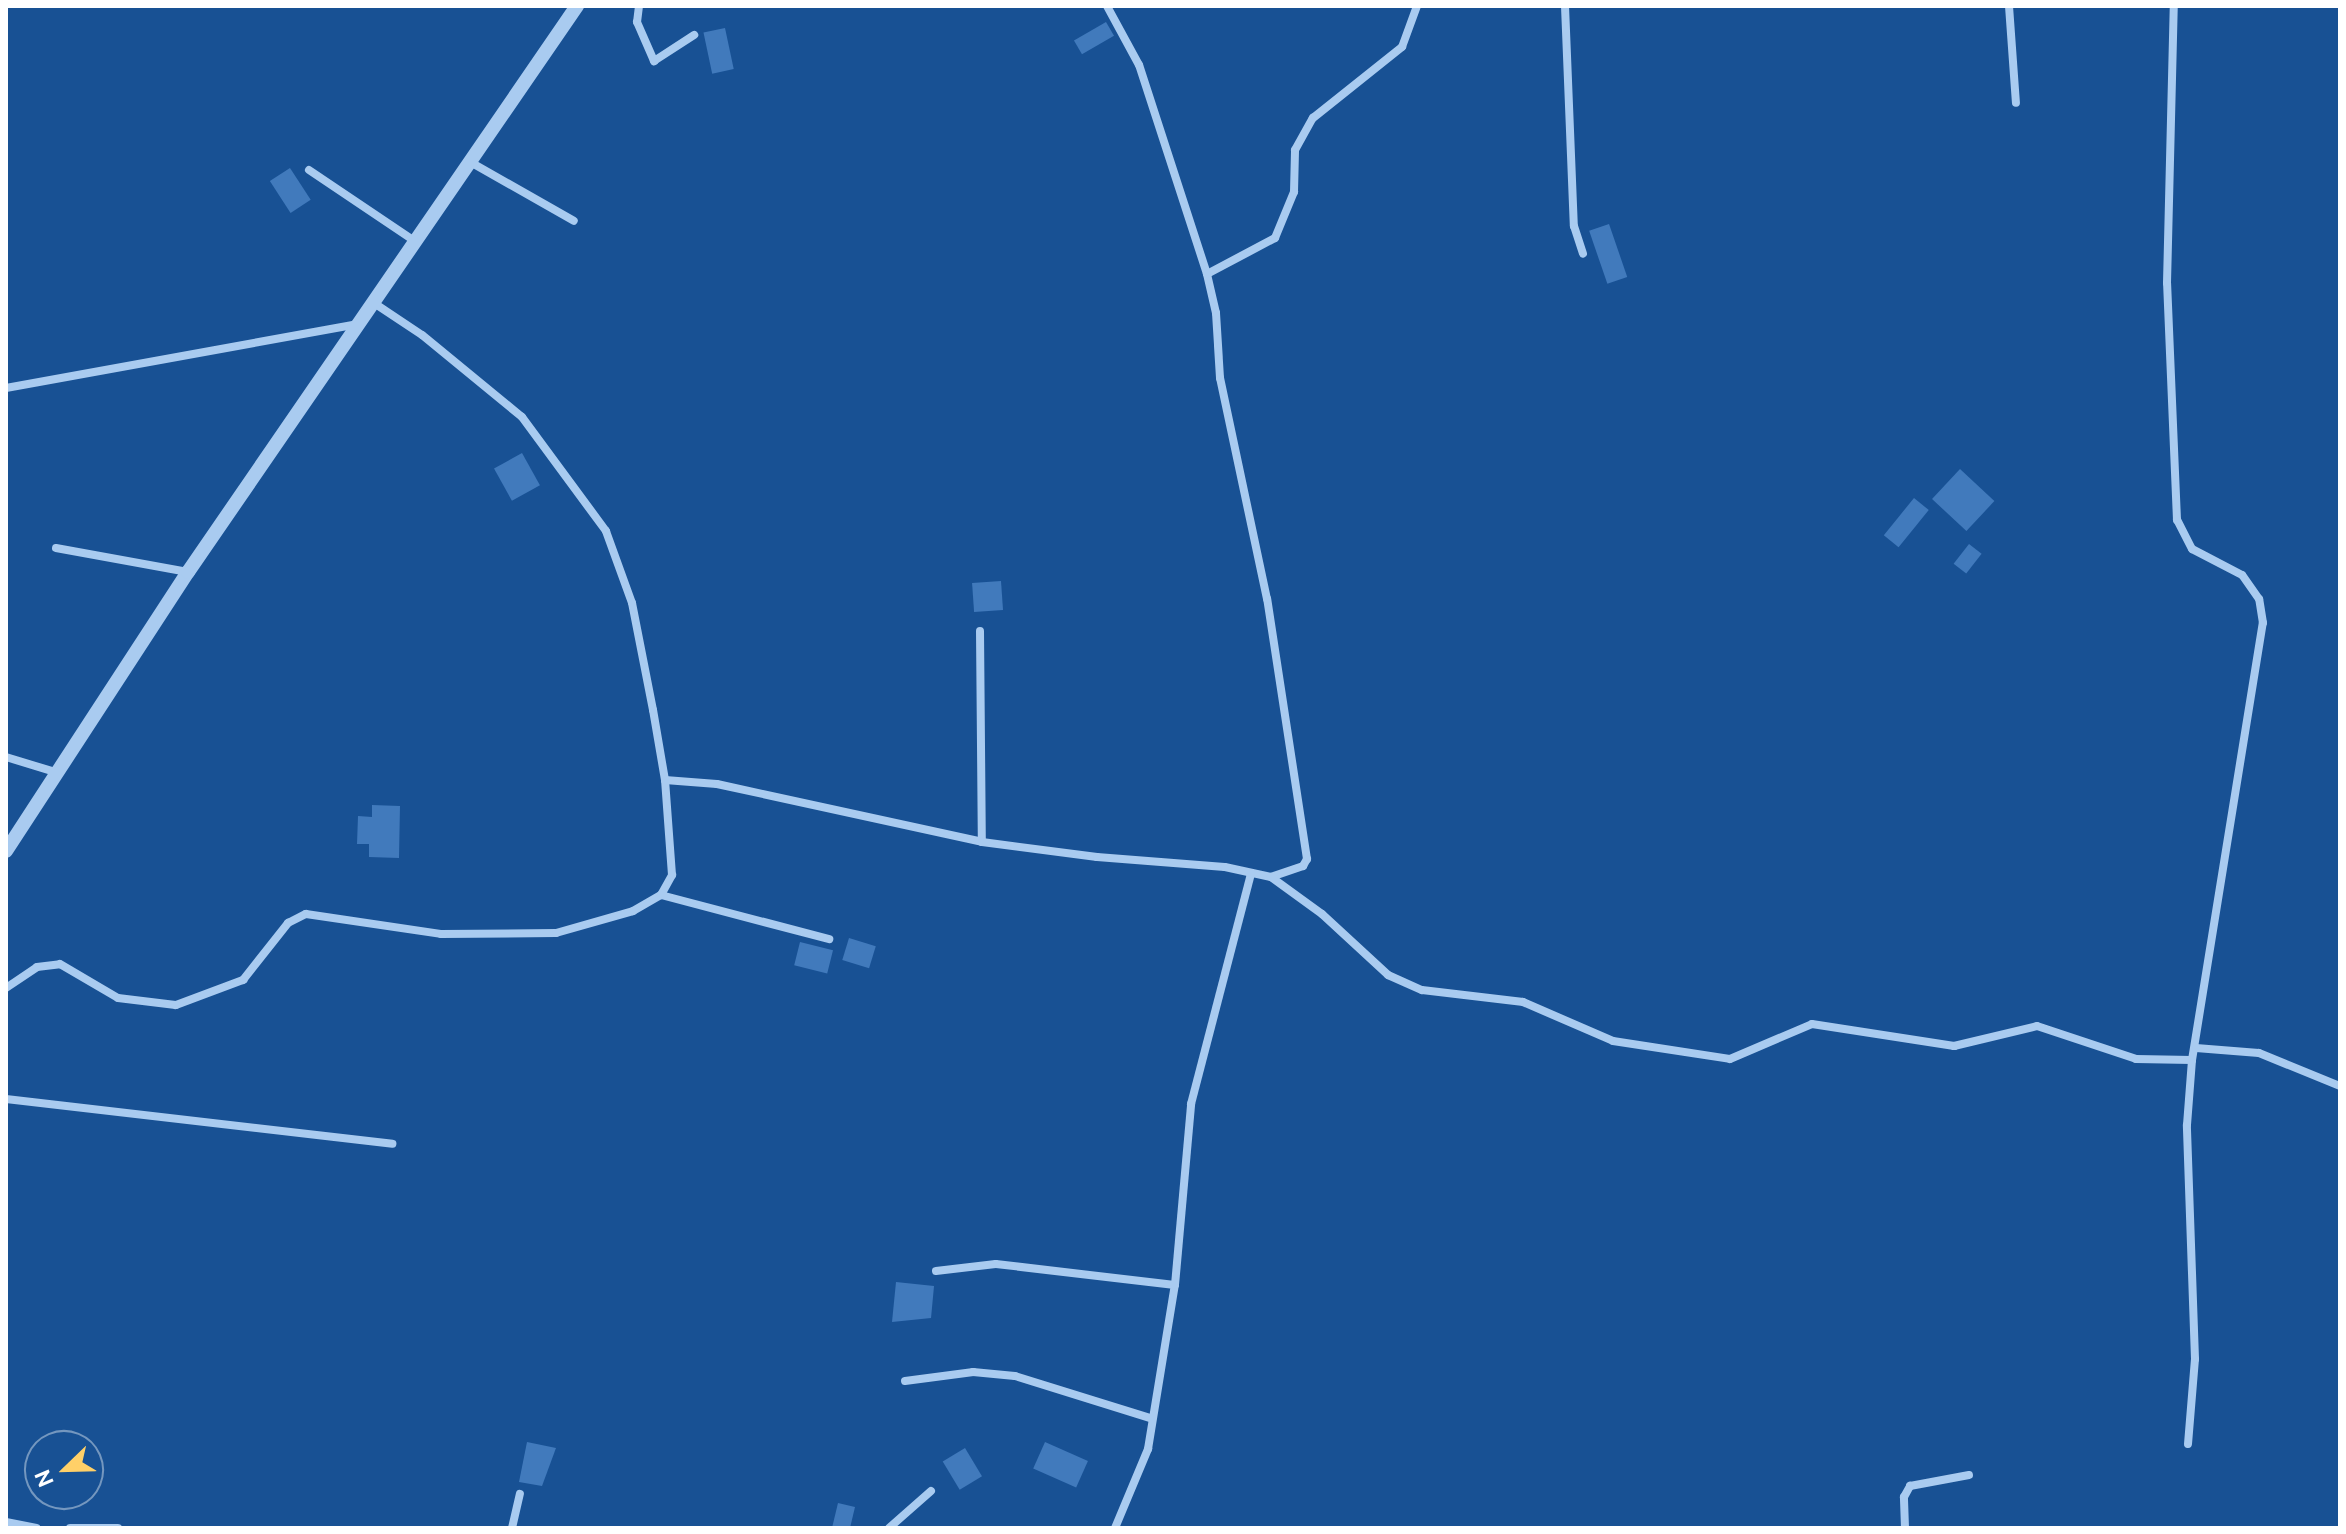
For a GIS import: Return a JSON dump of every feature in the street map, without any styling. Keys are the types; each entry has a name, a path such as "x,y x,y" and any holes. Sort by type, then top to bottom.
{"street":[{"path":"6,851 188,572 363,323 577,6"},
{"path":"639,6 637,22 654,61 694,35"},
{"path":"1107,6 1139,65 1207,274 1216,313 1220,378 1267,599 1297,796 1310,848 1303,866 1271,877"},
{"path":"1207,274 1275,238 1294,192 1295,150 1313,118 1402,47 1417,6"},
{"path":"1565,6 1574,226 1583,254"},
{"path":"2009,6 2016,103"},
{"path":"2174,6 2167,283 2177,520 2192,549 2242,575 2259,599 2263,623 2192,1060 2187,1125 2195,1359 2188,1444"},
{"path":"472,163 574,221"},
{"path":"309,170 417,243"},
{"path":"6,988 37,967 60,964 118,998 176,1005 243,980 288,923 306,914 441,934 556,933 633,911 661,895 672,875 665,780 632,603 606,531 522,417 422,335 374,303"},
{"path":"6,388 363,323"},
{"path":"56,548 188,572"},
{"path":"980,631 985,743 982,842"},
{"path":"6,757 55,772"},
{"path":"665,780 717,784 982,842 1271,877 1322,914 1388,975 1422,990 1523,1002 1613,1041 1730,1059 1812,1024 1954,1046 2037,1026 2136,1059 2192,1060"},
{"path":"1115,1528 1148,1449 1150,1418 1175,1285 1191,1104 1251,874"},
{"path":"661,895 829,939"},
{"path":"2196,1048 2259,1053 2340,1086"},
{"path":"6,1099 392,1144"},
{"path":"936,1271 996,1264 1175,1285"},
{"path":"905,1381 973,1372 1015,1376 1150,1418"},
{"path":"1905,1528 1904,1497 1910,1486 1969,1475"},
{"path":"889,1528 931,1491"},
{"path":"512,1528 520,1494"},
{"path":"6,1522 36,1528"},
{"path":"70,1528 118,1528"}],"building":[{"path":"1106,22 1114,36 1082,54 1074,40"},
{"path":"725,28 734,69 712,74 703,33"},
{"path":"290,168 311,200 291,213 270,181"},
{"path":"1609,224 1627,277 1607,284 1589,231"},
{"path":"522,453 540,485 512,501 494,469"},
{"path":"1960,469 1994,501 1966,531 1932,499"},
{"path":"1914,498 1929,510 1899,547 1884,535"},
{"path":"1969,544 1982,554 1966,574 1954,564"},
{"path":"1001,581 1003,610 974,612 972,583"},
{"path":"372,805 400,806 399,858 369,857 369,844 357,844 358,816 372,817"},
{"path":"849,938 876,946 869,968 842,960"},
{"path":"800,942 833,950 827,974 794,965"},
{"path":"896,1282 934,1286 931,1318 892,1322"},
{"path":"527,1442 556,1448 542,1486 519,1482"},
{"path":"1045,1442 1088,1461 1076,1488 1033,1468"},
{"path":"965,1448 982,1476 960,1490 943,1461"},
{"path":"838,1503 855,1507 850,1528 832,1528"}]}
